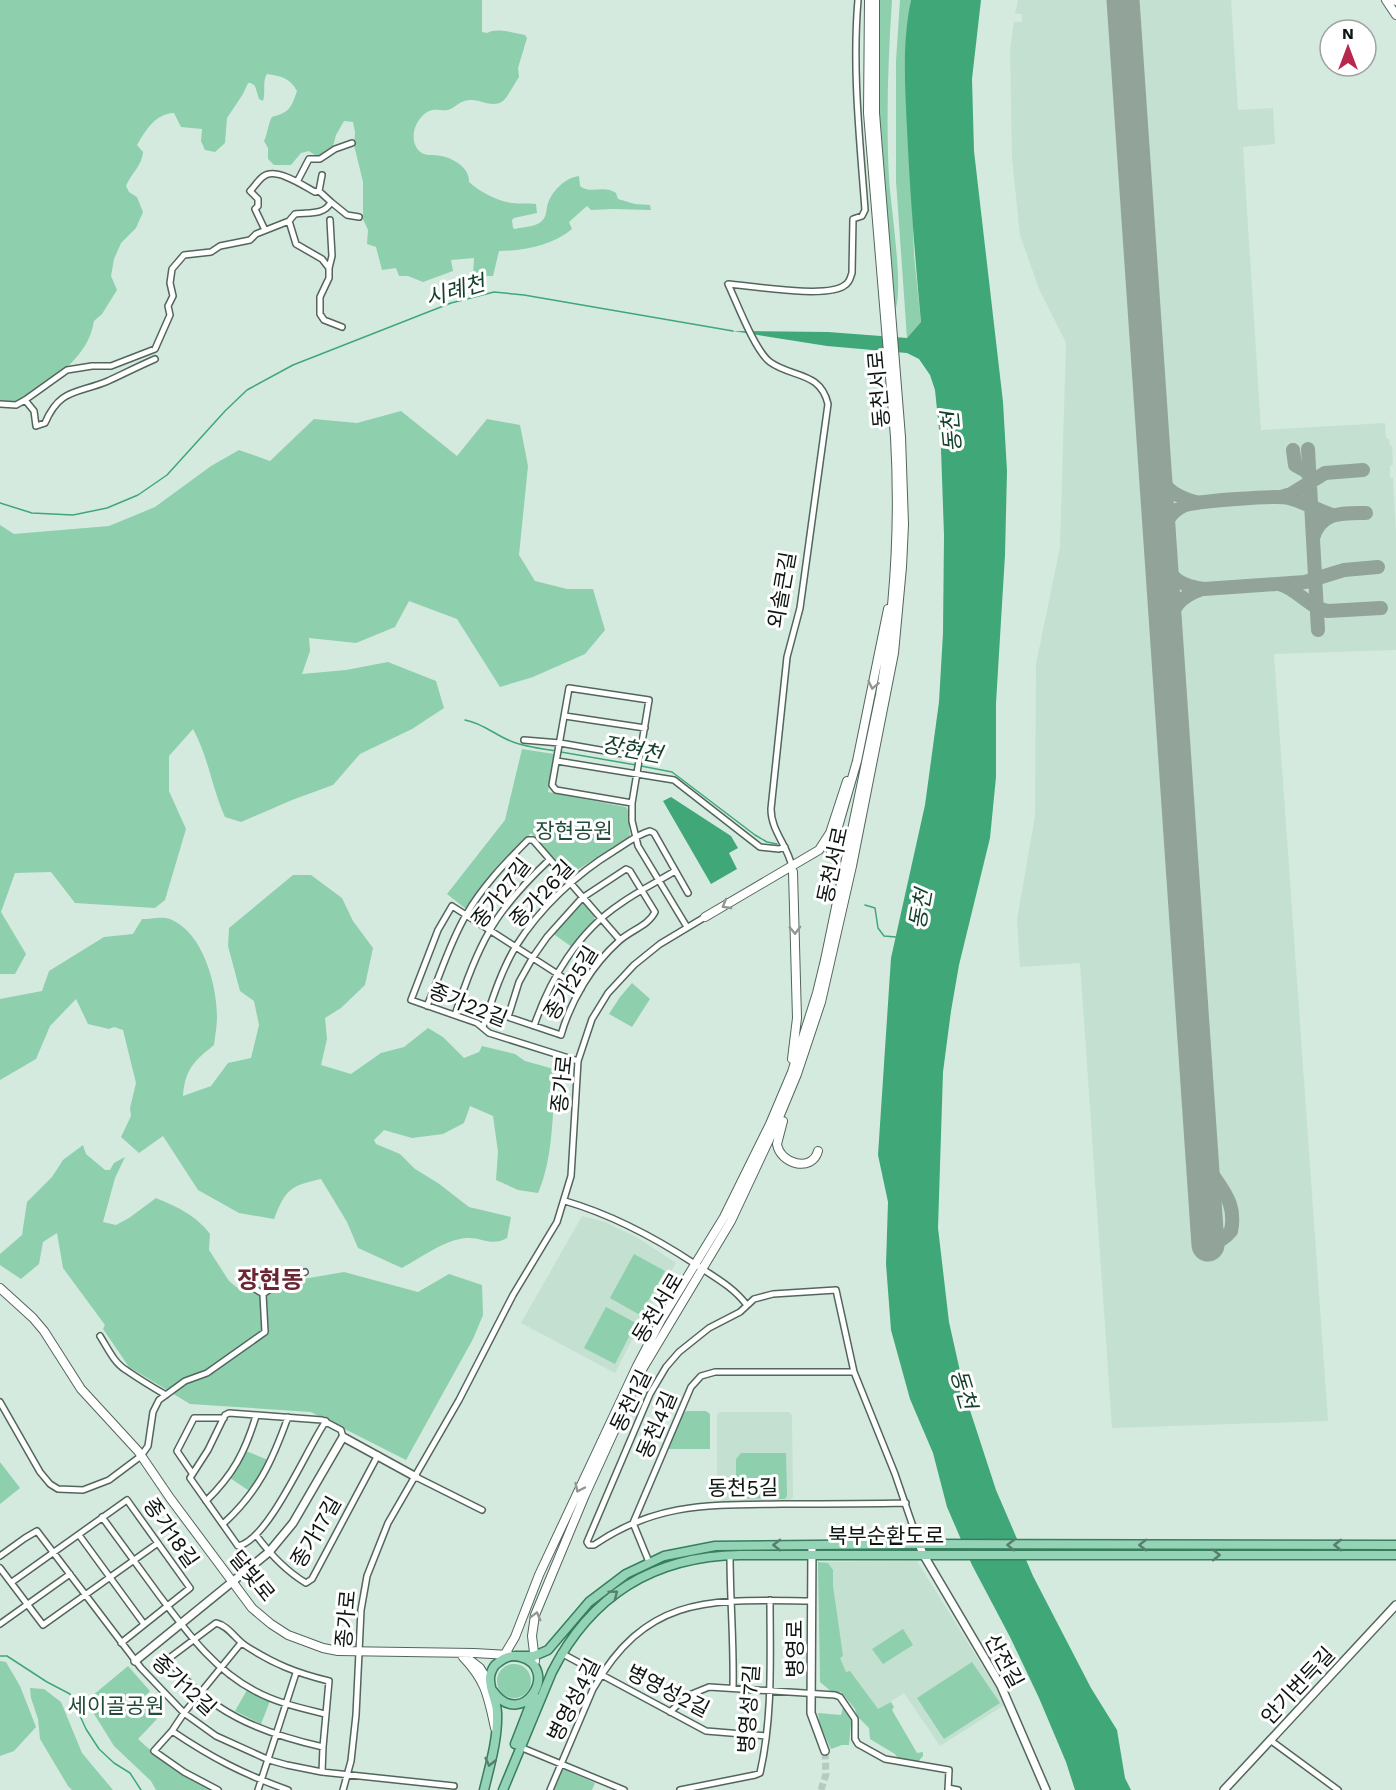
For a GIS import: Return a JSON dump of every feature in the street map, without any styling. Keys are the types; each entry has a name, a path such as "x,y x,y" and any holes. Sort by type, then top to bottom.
{"main road":[{"name":"동천서로","path":"503,1657 515,1637 535,1584 637,1366 661,1320 731,1221 751,1180 797,1074 821,1002 831,961 894,653 904,524 903,472 868,113 869,0"},
{"name":"동천서로","path":"875,0 875,113 888,322"},
{"path":"1386,0 1396,15"},
{"name":"동천서로","path":"538,1674 532,1636 535,1615 585,1494 648,1359 746,1175 784,1090 817,993 884,674 896,566 897,473 893,380"},
{"path":"831,851 857,761 896,566"},
{"path":"705,917 795,867 819,850 830,833 867,714"},
{"path":"784,1090 797,1018 795,867"},
{"path":"797,1074 777,1139 777,1149 784,1158 794,1163 813,1161 818,1151"},
{"name":"달빛로","path":"0,1288 40,1325 90,1400 141,1456 232,1583 257,1613 288,1635 323,1648 360,1653 451,1653 503,1657"},
{"name":"북부순환도로","path":"501,1790 561,1653 578,1628 597,1608 631,1582 683,1561 729,1555 919,1544 1071,1550 1396,1556"},
{"name":"북부순환도로","path":"534,1656 548,1650 598,1593 626,1574 649,1562 681,1551 715,1546 923,1554 1396,1545"},
{"name":"달빛로","path":"451,1653 463,1657 480,1668 491,1688"},
{"path":"516,1656 530,1661 538,1674 534,1694"},
{"path":"484,1790 496,1734 497,1713 491,1688 492,1670 503,1657 534,1656"},
{"path":"463,1657 486,1687 496,1734"},
{"path":"491,1688 497,1697 509,1704 523,1703 534,1694 552,1672"},
{"name":"북부순환도로","path":"501,1790 534,1694"}],"street":[{"name":"외솔큰길","path":"795,867 775,831 771,809 787,657 800,608 828,404 823,391 810,378 768,361 728,285 815,291 838,290 850,281 853,219 862,216 865,210 857,102 858,0"},
{"path":"297,182 309,159 320,159 335,149 352,143"},
{"path":"266,230 255,209 258,206 258,199 250,191 263,176 269,173 288,177 315,192 319,191 347,214 359,217"},
{"path":"319,191 322,175"},
{"path":"0,404 16,405 26,400 67,370 111,366 155,349 170,315 168,306 173,296 170,279 176,262 184,255 211,252 220,246 250,240 256,234 289,221 295,214 320,212 331,202"},
{"path":"330,220 332,256 329,278 320,297 320,314 324,320 342,327"},
{"path":"289,221 296,244 322,259 329,268"},
{"path":"26,400 34,411 36,426 45,423 50,411 67,395 106,382 155,359"},
{"path":"632,803 556,790 552,785 569,688 650,700 632,803 632,821 635,838 687,927"},
{"path":"565,716 645,728"},
{"path":"524,740 640,759"},
{"path":"557,759 674,780 760,847 779,849 785,847"},
{"path":"635,838 647,831 654,833 688,892"},
{"name":"종가26길","path":"483,1027 493,996 516,947 540,914 571,882 601,859 635,838"},
{"path":"427,1006 443,962 466,915 488,882 528,840 533,840 620,940"},
{"name":"종가27길","path":"455,1015 471,969 489,930 526,882 549,860"},
{"name":"종가25길","path":"626,868 641,891 654,912 651,919 620,940 596,965 567,1013 561,1035 508,1017 519,982 532,957 566,914 582,898 626,868"},
{"name":"종가25길","path":"534,1026 557,972 600,919 620,904 675,871"},
{"name":"종가22길","path":"466,915 452,906 438,930 411,1000 455,1015 483,1027 489,1033 578,1061"},
{"path":"466,915 581,989"},
{"name":"종가로","path":"343,1790 351,1761 356,1715 361,1610 367,1576 388,1523 481,1359 513,1295 551,1233 565,1201 572,1160 578,1061 592,1019 619,979 647,954 705,917"},
{"path":"565,1201 606,1214 625,1223 732,1288 746,1304"},
{"path":"263,1294 278,1284 305,1272"},
{"path":"244,1278 249,1285 263,1294"},
{"name":"동천1길","path":"589,1545 588,1539 650,1394 666,1367 693,1338 740,1312 754,1299 773,1294 836,1290 854,1372"},
{"path":"0,1402 40,1472 50,1484 58,1489 71,1491 96,1486 109,1480 141,1456 148,1446 156,1405 166,1395 185,1381 207,1373 265,1332 263,1294"},
{"path":"100,1336 115,1359 126,1370 166,1395"},
{"path":"854,1372 906,1503 919,1544"},
{"name":"동천4길","path":"633,1523 681,1408 696,1381 707,1373 854,1372"},
{"path":"192,1473 177,1451 194,1418 224,1416 229,1413 326,1421 341,1430 343,1437 482,1510"},
{"path":"224,1416 208,1450 189,1478 238,1546 242,1546 256,1535 277,1508 314,1438 326,1421"},
{"path":"206,1501 223,1484 238,1462 249,1440 256,1416"},
{"path":"223,1524 239,1510 258,1484 276,1450 288,1418"},
{"name":"종가17길","path":"135,1661 268,1552 293,1523 343,1437"},
{"name":"종가17길","path":"268,1552 292,1575 306,1583 312,1579 378,1455"},
{"name":"종가18길","path":"53,1554 128,1500 190,1588 120,1643"},
{"name":"동천5길","path":"589,1545 594,1545 633,1523 671,1511 705,1505 906,1503"},
{"path":"102,1517 181,1624 220,1668 254,1691 286,1704 325,1714"},
{"path":"633,1523 649,1562"},
{"name":"종가12길","path":"0,1556 37,1531 120,1643 184,1713 216,1736 269,1760 322,1772 348,1775"},
{"path":"78,1535 144,1624"},
{"path":"256,1535 268,1552"},
{"path":"0,1568 43,1625 158,1543"},
{"name":"산전길","path":"919,1544 1001,1686 1046,1790"},
{"name":"병영로","path":"812,1550 812,1717 825,1751"},
{"path":"12,1582 53,1554"},
{"path":"729,1555 734,1640 733,1687"},
{"path":"0,1624 70,1574"},
{"name":"병영성4길","path":"550,1790 601,1675 623,1647 653,1622 690,1606 730,1600 812,1601"},
{"name":"병영성7길","path":"680,1790 758,1774 761,1769 770,1690 770,1600"},
{"name":"안기번득길","path":"1224,1790 1396,1605"},
{"path":"322,1772 328,1681 296,1673 273,1663 241,1643 223,1625 216,1623 168,1659 179,1673 233,1716 277,1736 323,1747"},
{"path":"218,1790 184,1772 154,1751 241,1643"},
{"name":"병영성2길","path":"561,1653 706,1731 766,1736"},
{"path":"258,1790 296,1673"},
{"path":"670,1712 687,1696 709,1687 835,1695 840,1697 855,1719 855,1739 858,1744 885,1759 949,1770 948,1789 958,1790"},
{"path":"172,1731 222,1763 288,1790"},
{"path":"1270,1740 1338,1790"},
{"path":"520,1747 624,1790"},
{"path":"348,1775 454,1786"}],"shaded area":[{"path":"1018,0 1231,0 1238,110 1273,108 1275,144 1243,147 1261,430 1385,423 1386,438 1392,446 1393,465 1390,466 1390,478 1393,478 1396,535 1396,650 1274,654 1328,1421 1112,1428 1080,963 1020,967 1017,920 1035,816 1036,664 1060,547 1066,343 1039,289 1020,235 1012,159 1010,49 1014,22 1022,22 1022,14 1015,14"},
{"path":"582,1216 605,1222 638,1238 676,1263 642,1320 615,1373 521,1323"},
{"path":"720,1412 789,1412 792,1415 793,1497 789,1501 722,1501 717,1497 717,1415"},
{"path":"917,1561 1006,1704 940,1746 904,1693 878,1710 846,1673 820,1652 818,1562"}],"green space":[{"path":"0,0 482,0 482,32 505,31 525,35 527,38 518,68 519,77 506,98 500,103 467,100 450,109 431,110 424,114 417,124 414,135 419,151 455,161 467,172 469,182 483,193 506,202 536,204 537,213 512,220 515,229 533,226 542,221 556,189 569,179 579,176 580,186 584,189 611,190 616,193 618,199 650,205 651,210 591,210 587,206 569,222 572,229 564,235 528,248 499,251 493,276 473,276 474,258 451,260 453,271 423,282 408,276 399,276 396,268 382,270 376,247 367,244 368,230 363,219 363,182 354,145 353,122 344,121 336,135 332,150 319,158 309,151 301,153 291,165 274,165 268,159 268,148 264,141 272,117 289,108 297,91 285,78 267,74 263,101 259,99 255,86 248,83 227,118 225,143 215,152 205,150 201,141 202,129 181,127 174,113 161,116 148,129 137,145 143,152 141,161 126,186 129,192 137,197 143,212 136,228 121,243 114,259 111,276 117,290 102,314 94,321 84,347 67,367 22,399 16,402 0,402"},
{"path":"880,0 892,0 888,134 889,179 898,267 895,311 879,112"},
{"path":"900,0 911,0 906,36 914,255 921,322 907,338 896,181 896,61"},
{"path":"401,411 457,456 487,419 520,425 528,466 519,555 535,581 567,589 593,589 605,630 585,654 533,677 500,687 457,619 409,601 395,627 356,643 309,638 310,651 302,674 346,670 388,662 436,681 444,708 412,729 360,754 333,785 241,822 225,817 193,729 169,756 169,791 186,829 165,900 155,908 75,903 51,872 15,873 1,912 26,954 15,974 0,974 0,525 14,534 109,526 155,507 211,466 239,450 270,461 314,419 357,423"},
{"name":"장현공원","path":"522,749 554,754 548,792 626,807 630,836 571,874 565,873 531,833 483,885 466,909 447,894 505,820"},
{"path":"293,875 311,875 342,898 353,921 373,948 365,985 341,1008 325,1018 327,1039 321,1065 351,1074 381,1053 404,1047 428,1028 443,1037 464,1058 479,1052 482,1046 515,1054 525,1061 554,1069 550,1149 538,1193 518,1190 496,1180 498,1152 493,1116 470,1106 464,1123 443,1134 412,1138 384,1130 374,1140 376,1144 400,1154 415,1169 469,1207 511,1217 507,1238 496,1242 472,1238 458,1239 402,1268 358,1248 347,1222 321,1179 290,1190 274,1219 239,1213 198,1190 163,1136 139,1153 121,1137 131,1116 130,1108 136,1083 123,1030 88,1024 76,999 50,1026 36,1059 0,1080 0,999 42,991 49,971 104,937 133,934 142,919 164,918 170,919 191,935 211,975 217,1017 214,1045 188,1072 183,1096 211,1086 228,1063 251,1058 259,1025 254,1001 240,991 228,946 229,928"},
{"path":"580,903 583,903 594,916 595,922 572,947 552,933"},
{"path":"632,983 650,999 632,1027 609,1014"},
{"path":"83,1145 86,1154 105,1170 110,1170 114,1163 125,1157 115,1178 103,1222 116,1225 156,1198 179,1208 205,1227 210,1234 209,1250 229,1281 240,1290 344,1272 418,1292 449,1274 482,1285 483,1315 473,1339 406,1460 311,1412 190,1404 129,1367 103,1329 105,1325 63,1268 57,1233 43,1242 39,1264 21,1279 0,1265 0,1254 22,1235 27,1202 52,1177 63,1160"},
{"path":"634,1254 665,1271 640,1315 610,1298"},
{"path":"606,1307 636,1323 615,1364 584,1348"},
{"path":"686,1411 706,1411 710,1414 710,1449 668,1449 682,1415"},
{"path":"246,1451 268,1460 251,1492 230,1478"},
{"path":"741,1453 786,1453 787,1496 785,1499 736,1498 736,1459"},
{"path":"0,1462 20,1488 0,1504"},
{"path":"818,1562 828,1563 833,1570 833,1586 843,1656 840,1658 846,1672 850,1671 878,1709 891,1702 894,1707 892,1710 917,1753 923,1752 923,1756 917,1763 899,1760 895,1754 870,1739 869,1728 857,1716 855,1709 841,1692 833,1693 820,1682"},
{"path":"903,1629 913,1645 883,1664 872,1649"},
{"path":"0,1661 6,1662 20,1686 36,1727 14,1751 0,1756"},
{"path":"972,1662 1000,1703 944,1739 917,1698"},
{"path":"514,1664 526,1669 531,1681 526,1693 514,1698 502,1693 497,1681 502,1669"},
{"name":"세이골공원","path":"128,1666 150,1691 139,1702 157,1719 138,1739 172,1767 210,1790 156,1790 151,1781 114,1746 86,1701"},
{"path":"30,1688 44,1689 61,1702 82,1753 113,1790 72,1790 68,1786 40,1739 38,1719"},
{"path":"247,1690 270,1701 261,1724 235,1711"},
{"path":"844,1704 852,1713 849,1745 831,1749 820,1725 818,1713 841,1715"},
{"path":"563,1769 595,1783 592,1790 554,1790"}],"water":[{"name":"동천","path":"911,0 981,0 972,79 974,151 1003,402 1007,471 1005,555 996,703 996,777 990,838 959,965 943,1072 938,1228 949,1322 966,1398 996,1490 1033,1576 1091,1688 1117,1730 1125,1778 1131,1790 1075,1790 1066,1762 1039,1698 972,1565 947,1507 933,1453 910,1399 891,1330 886,1264 888,1202 878,1155 891,958 925,805 939,702 943,633 944,535 941,449 935,390 930,375 919,359 907,353 827,346 733,331 828,332 907,338 921,322 911,201 905,80 906,32"},
{"path":"671,797 731,836 738,848 729,853 737,869 711,884 663,801"}],"waterway":[{"name":"시례천","path":"0,503 32,513 73,515 107,508 138,495 167,475 247,390 293,365 451,303 494,292 524,295 733,331"},
{"name":"장현천","path":"465,720 513,742 557,751"},
{"name":"장현천","path":"561,752 636,765"},
{"name":"장현천","path":"641,766 672,772 755,835 767,842 777,844"},
{"name":"장현천","path":"865,905 875,908 878,928 884,936 896,937"},
{"path":"0,1656 7,1656 70,1694 86,1729 99,1749 114,1763 130,1773 141,1790"}],"taxiway":[{"path":"1308,449 1318,630"},
{"path":"1293,450 1295,465 1306,471 1309,476"},
{"path":"1155,462 1164,484 1174,493 1195,502"},
{"path":"1281,497 1291,494 1325,473 1363,470"},
{"path":"1332,515 1282,497 1190,504 1175,512 1164,528 1162,557 1171,574 1178,580 1204,589 1305,582 1344,570 1378,567"},
{"path":"1313,538 1321,523 1327,518 1341,514 1366,513"},
{"path":"1279,584 1286,586 1315,606 1328,611 1381,608"},
{"path":"1166,630 1178,604 1188,595 1202,589"},
{"path":"1201,1140 1204,1158 1231,1209 1231,1231 1217,1242 1204,1240 1198,1231 1203,1176"}],"runway":[{"path":"1123,0 1208,1245"}],"tunnel":[{"path":"821,1790 826,1774 825,1751"}],"district":[{"name":"장현동","path":"270,1280"}]}
